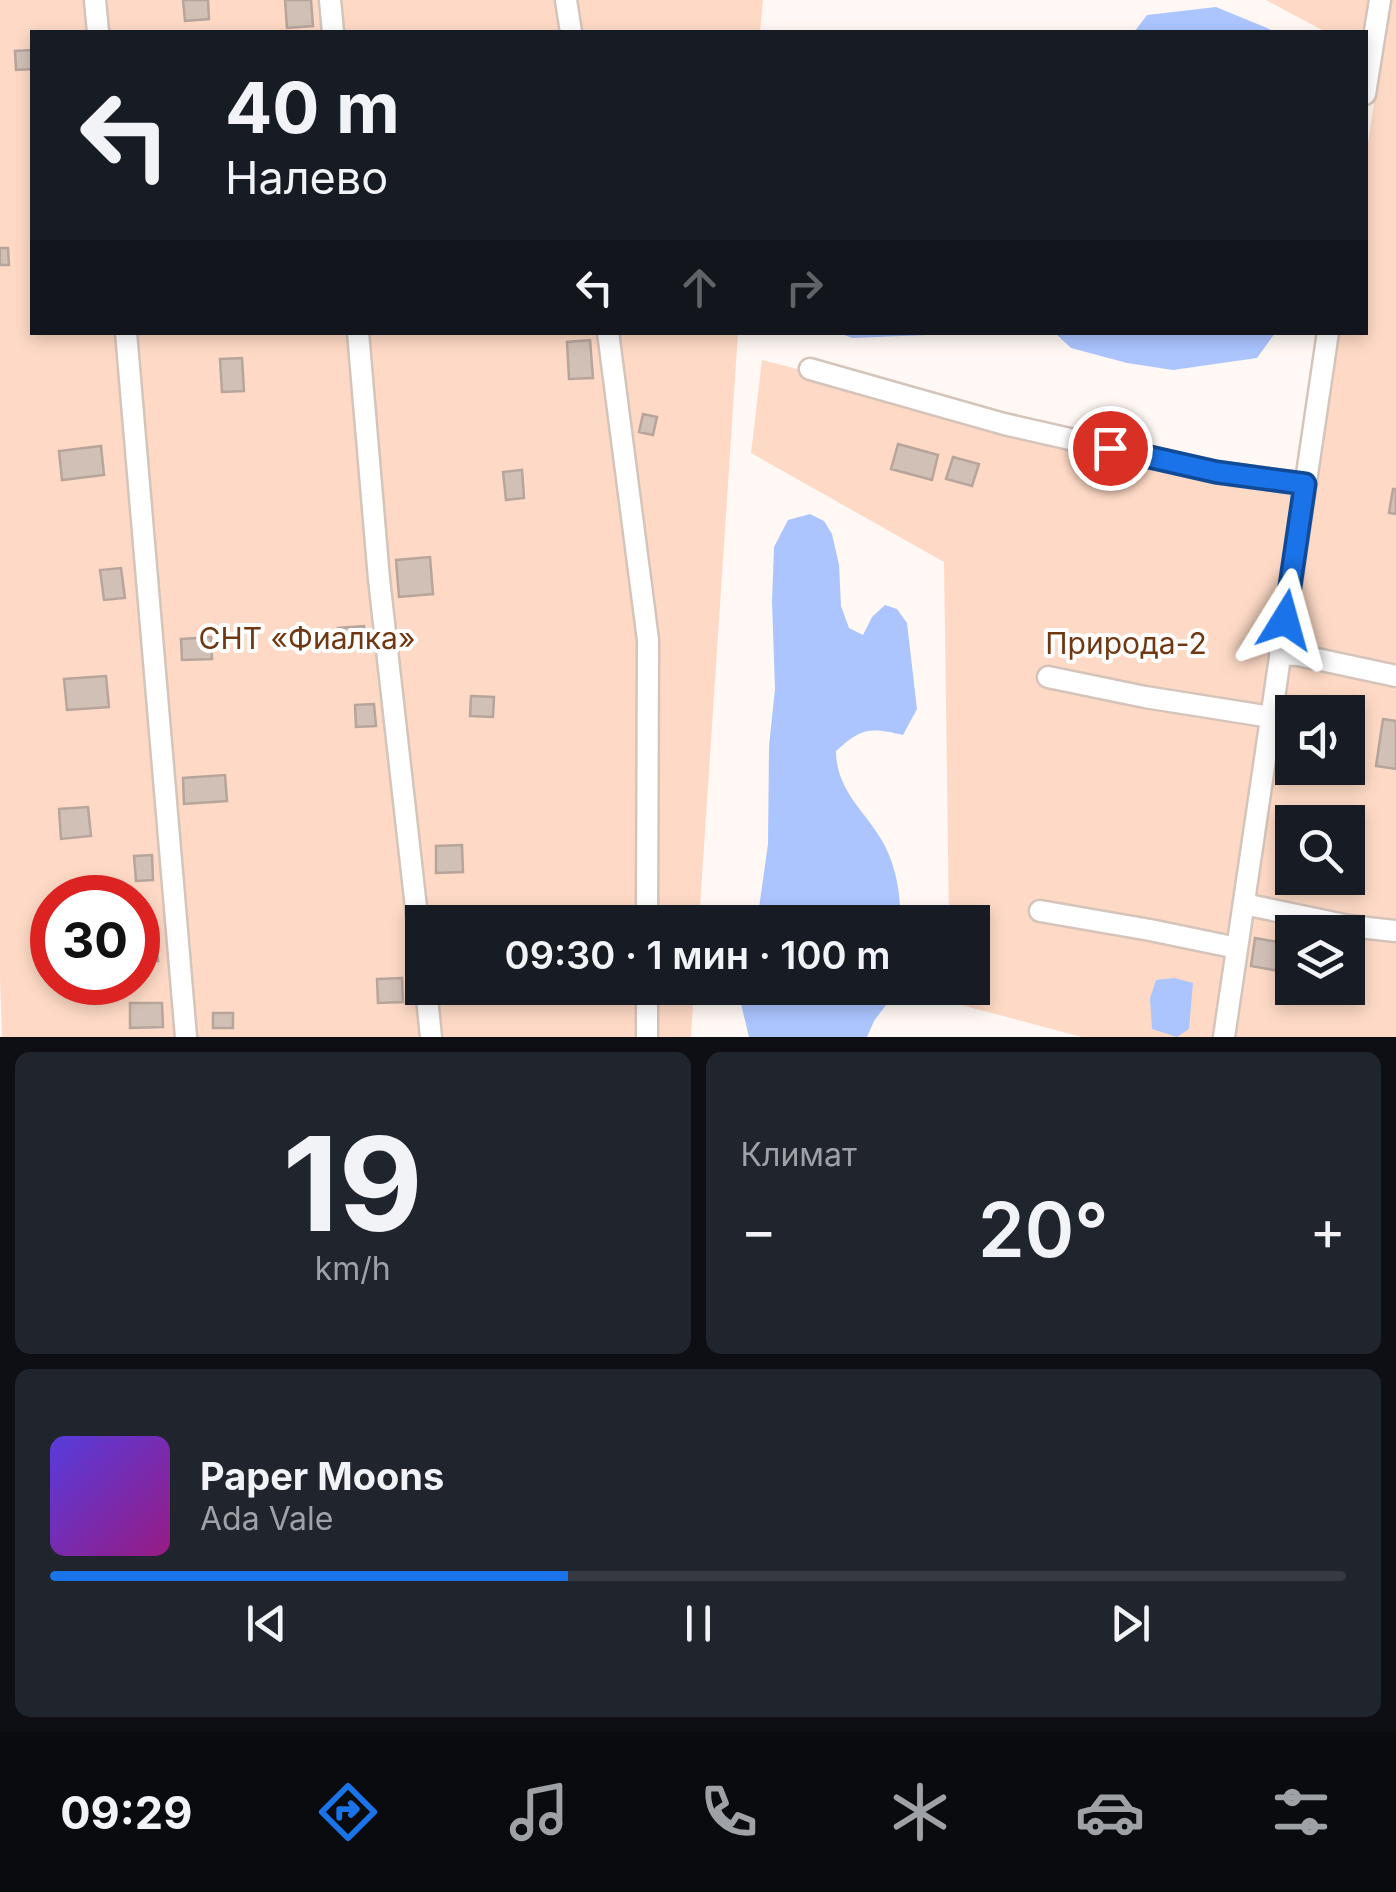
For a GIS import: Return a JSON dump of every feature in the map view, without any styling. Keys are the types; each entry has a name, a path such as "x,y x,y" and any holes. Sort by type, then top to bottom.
{"street":[{"path":"95,0 98,30"},
{"path":"330,0 333,30"},
{"path":"566,0 571,30"},
{"path":"1368,75 1380,0"},
{"path":"126,335 186,1037"},
{"path":"358,335 379,578 416,905"},
{"path":"608,335 648,640 647,905"},
{"path":"1224,1037 1328,335"},
{"path":"810,368 1004,424 1216,472 1305,484"},
{"path":"1280,654 1396,676"},
{"path":"1048,678 1271,717"},
{"path":"1244,904 1349,926 1396,931"},
{"path":"1040,911 1237,948"},
{"path":"428,1005 431,1037"},
{"path":"647,1005 647,1037"}],"green space":[{"name":"СНТ «Фиалка»","path":"0,0 763,0 760,30 30,30 30,335 738,335 700,905 405,905 405,1005 693,1005 691,1037 2,1037"},
{"name":"Природа-2","path":"1266,0 1396,0 1396,1037 1082,1037 961,1005 990,1005 990,905 949,905 944,562 751,453 762,360 1315,501 1340,335 1368,335 1368,144 1380,62 1368,30 1322,30"}],"water":[{"path":"1216,7 1270,30 1136,30 1147,15"},
{"path":"844,335 927,335 852,338"},
{"path":"1057,335 1273,335 1257,358 1173,370 1071,348"},
{"path":"810,514 824,521 832,534 839,565 841,606 849,628 863,635 872,617 885,605 897,609 907,623 917,709 903,735 866,731 836,751 841,779 889,855 900,905 759,905 768,844 769,746 775,689 774,547 788,520"},
{"path":"1174,978 1193,983 1189,1029 1177,1037 1152,1029 1150,998 1156,980"},
{"path":"741,1005 886,1005 867,1037 749,1037"}],"building":[{"path":"183,0 208,0 209,19 185,21"},
{"path":"285,0 311,0 313,26 287,28"},
{"path":"30,50 30,69 16,70 15,51"},
{"path":"0,248 8,248 9,265 0,265"},
{"path":"590,340 593,378 569,379 567,342"},
{"path":"242,358 244,391 222,392 220,359"},
{"path":"643,414 657,417 653,435 639,432"},
{"path":"898,444 938,455 932,480 891,469"},
{"path":"101,446 104,475 62,480 59,451"},
{"path":"953,457 979,464 972,486 946,479"},
{"path":"522,470 524,498 506,500 503,472"},
{"path":"1396,489 1396,514 1389,513"},
{"path":"430,557 433,594 399,597 396,560"},
{"path":"121,568 125,598 104,600 100,570"},
{"path":"364,626 366,648 340,650 338,628"},
{"path":"211,637 212,659 182,660 181,639"},
{"path":"106,676 109,707 67,710 64,679"},
{"path":"471,696 494,697 493,717 470,716"},
{"path":"374,704 376,726 356,727 355,705"},
{"path":"1383,719 1396,721 1396,769 1376,766"},
{"path":"225,775 227,801 184,804 183,778"},
{"path":"88,807 91,836 61,839 59,809"},
{"path":"462,845 463,872 436,873 436,846"},
{"path":"152,855 153,875 136,875 134,856"},
{"path":"1255,938 1275,941 1275,970 1251,966"},
{"path":"402,978 403,1002 378,1003 377,979"},
{"path":"162,1003 163,1027 130,1028 130,1005"},
{"path":"213,1013 233,1013 233,1028 213,1028"}],"route":[{"path":"1110,448 1216,472 1305,484 1285,620"}]}
